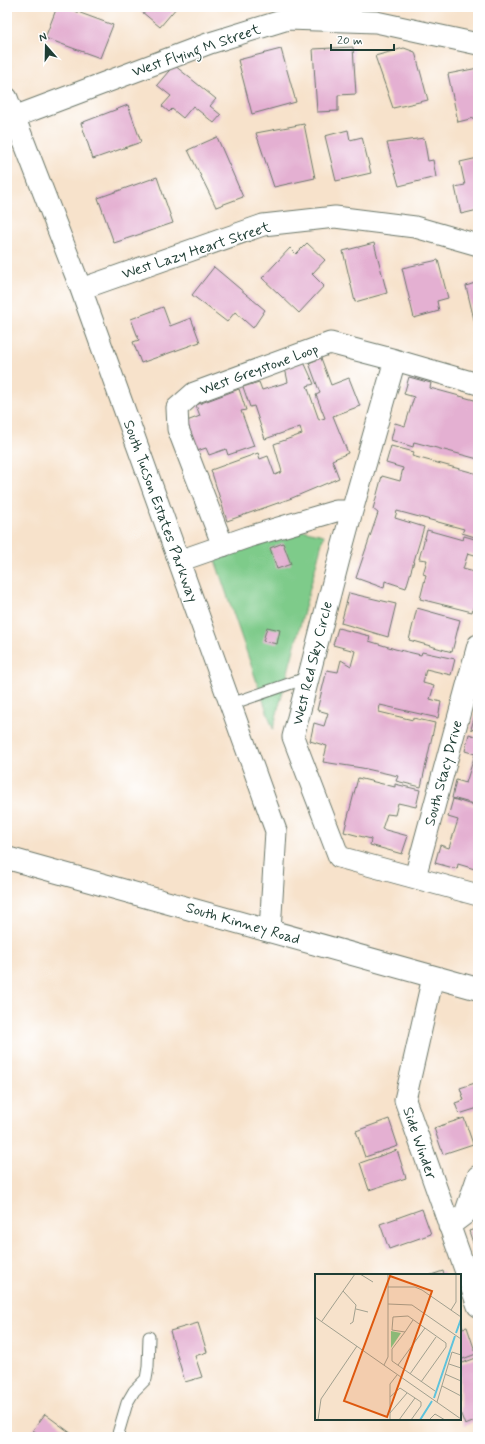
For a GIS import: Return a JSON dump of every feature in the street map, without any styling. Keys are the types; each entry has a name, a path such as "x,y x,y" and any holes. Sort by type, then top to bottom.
{"main road":[{"name":"South Kinney Road","path":"7,858 478,989"}],"street":[{"name":"West Flying M Street","path":"10,107 288,19 376,22 478,44"},
{"name":"South Tucson Estates Parkway","path":"10,107 81,289 276,832 270,931"},
{"name":"West Lazy Heart Street","path":"81,289 263,225 335,217 415,228 478,245"},
{"name":"West Greystone Loop","path":"223,546 178,428 177,408 194,393 330,343 395,360"},
{"path":"395,360 478,384"},
{"name":"West Red Sky Circle","path":"395,360 336,567 293,737 338,857 478,895"},
{"path":"179,561 248,537 336,511 352,511"},
{"name":"South Stacy Drive","path":"415,877 478,645"},
{"name":"Side Winder","path":"433,977 405,1100 478,1306"},
{"path":"449,1226 465,1214 478,1176"}],"lane":[{"path":"231,704 309,677"},
{"path":"117,1437 127,1403 134,1391 146,1379 149,1337"}],"green space":[{"path":"302,530 324,535 273,729 215,560"}],"building":[{"path":"57,7 64,7 113,25 100,58 45,38"},
{"path":"136,7 177,7 160,27"},
{"path":"353,47 356,94 338,95 338,111 317,112 313,49"},
{"path":"404,48 415,52 428,100 393,108 375,56"},
{"path":"281,49 296,102 252,114 238,60"},
{"path":"174,65 216,99 210,106 221,115 214,123 193,106 183,118 172,109 169,112 162,106 171,96 157,85"},
{"path":"478,68 478,117 458,122 448,74"},
{"path":"128,105 141,142 93,159 81,123"},
{"path":"304,124 315,178 274,187 256,133"},
{"path":"348,130 350,140 362,137 371,173 336,181 325,136"},
{"path":"217,137 243,197 216,207 188,150"},
{"path":"424,138 428,161 433,160 436,177 399,186 387,143"},
{"path":"478,158 478,210 461,214 455,187 465,185 460,162"},
{"path":"157,177 173,223 114,243 98,198"},
{"path":"307,243 325,260 312,274 324,286 299,313 262,278 290,248 296,254"},
{"path":"374,243 387,293 355,302 343,251"},
{"path":"438,260 448,298 437,301 439,311 414,318 402,268"},
{"path":"214,267 265,310 253,328 235,312 227,322 192,295"},
{"path":"478,282 478,328 476,328 466,286"},
{"path":"163,307 170,326 191,318 200,342 141,363 133,342 139,340 131,319"},
{"path":"321,358 331,385 349,378 360,406 333,416 348,453 332,460 339,478 292,498 227,521 211,470 258,453 260,459 268,456 275,475 282,472 274,444 302,434 300,427 265,439 254,406 250,407 243,387 259,382 262,390 288,382 285,368 304,362 314,384 307,386 319,420 325,418 316,395 320,393 309,363"},
{"path":"409,377 431,383 430,388 478,401 478,459 414,442 413,447 391,440 395,423 405,426 414,397 404,394"},
{"path":"239,389 246,410 241,411 254,446 228,455 226,449 209,455 206,448 197,451 187,421 200,416 196,405"},
{"path":"391,446 414,452 412,456 478,474 478,538 462,533 464,529 397,511 395,518 424,527 406,588 385,581 384,588 356,578 378,513 373,509 382,476 400,481 403,468 386,463"},
{"path":"427,530 463,540 464,536 478,540 478,556 468,553 463,569 478,573 478,590 472,612 420,599 426,575 423,574 427,560 419,559"},
{"path":"283,543 291,564 277,569 270,548"},
{"path":"349,593 396,604 388,637 341,623"},
{"path":"417,608 460,620 452,652 409,640"},
{"path":"267,627 280,630 277,644 263,641"},
{"path":"338,628 370,636 369,641 395,649 421,655 422,652 455,659 451,675 426,669 423,683 434,686 430,699 441,702 438,718 380,705 379,712 413,720 413,718 435,723 421,787 396,781 398,776 362,768 323,762 327,746 310,741 314,723 324,726 328,713 317,710 327,670 338,672 341,660 351,666 355,651 333,645"},
{"path":"476,712 478,712 478,731 471,729"},
{"path":"469,734 478,737 478,800 475,799 474,804 452,798 456,780 466,783 475,754 465,751"},
{"path":"358,778 395,787 395,784 420,790 416,807 398,803 395,815 387,814 382,829 408,836 402,854 370,845 371,839 344,832"},
{"path":"453,799 475,806 474,810 478,811 478,870 458,864 457,869 435,863 440,845 449,848 458,820 448,817"},
{"path":"478,1082 478,1108 459,1114 455,1103 464,1100 460,1088"},
{"path":"464,1118 473,1144 443,1154 434,1128"},
{"path":"389,1119 398,1146 365,1157 356,1131"},
{"path":"397,1150 406,1178 369,1190 360,1163"},
{"path":"422,1209 431,1234 389,1249 380,1224"},
{"path":"478,1228 478,1258 469,1231"},
{"path":"443,1271 444,1274 434,1274"},
{"path":"198,1323 207,1352 195,1356 202,1377 185,1382 170,1331"},
{"path":"461,1323 463,1328 467,1327 476,1354 461,1360"},
{"path":"476,1358 478,1364 478,1420 465,1425 461,1415 461,1364"},
{"path":"45,1414 76,1437 42,1437 33,1430"}]}
